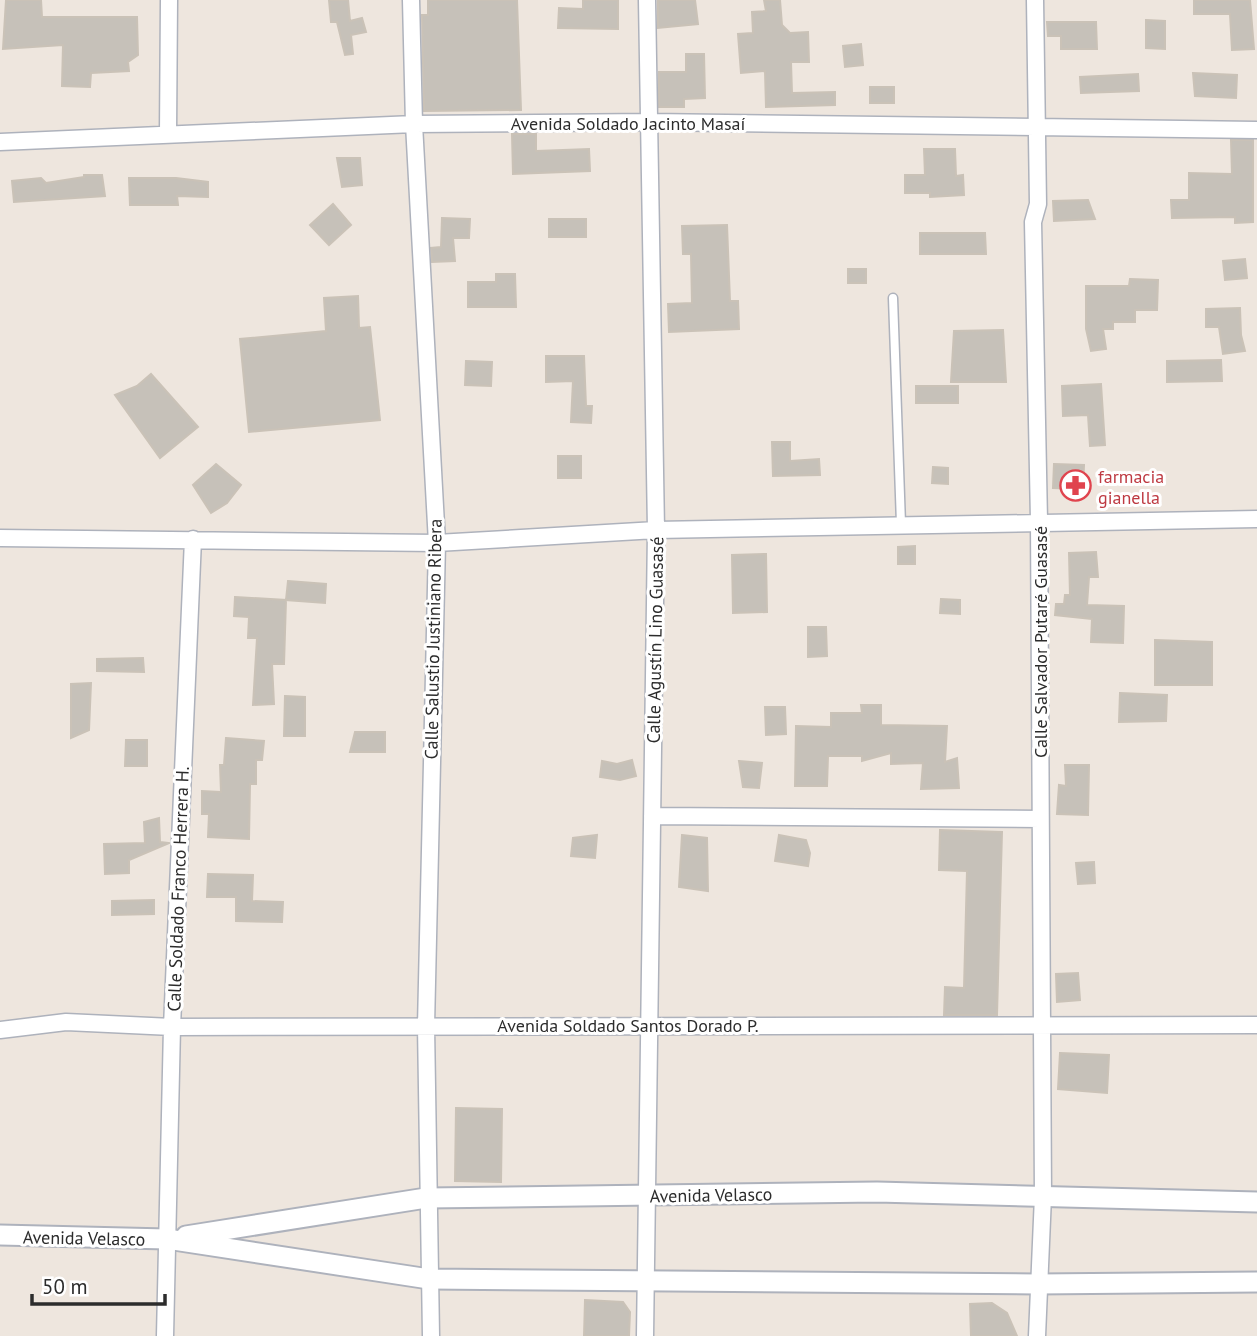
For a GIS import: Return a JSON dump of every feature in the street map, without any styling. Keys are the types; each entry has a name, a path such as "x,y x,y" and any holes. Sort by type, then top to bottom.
{"street":[{"path":"168,133 169,0"},
{"name":"Calle Salustio Justiniano Ribera","path":"411,0 414,124 437,543 426,1026 426,1198 431,1336"},
{"name":"Calle Agustín Lino Guasasé","path":"645,1336 656,530 647,0"},
{"name":"Calle Salvador Putaré Guasasé","path":"1035,0 1038,204 1033,222 1040,521 1043,1196 1037,1284 1037,1336"},
{"name":"Avenida Soldado Jacinto Masaí","path":"0,142 414,124 651,122 1257,130"},
{"path":"0,538 437,543 656,530 1257,519"},
{"name":"Calle Soldado Franco Herrera H.","path":"165,1336 172,1027 193,539"},
{"path":"652,816 1041,820"},
{"name":"Avenida Soldado Santos Dorado P.","path":"0,1030 66,1022 172,1027 649,1024 1257,1025"},
{"name":"Avenida Velasco","path":"167,1239 426,1198 877,1192 1257,1202"},
{"name":"Avenida Velasco","path":"0,1235 167,1239 429,1279 1037,1284 1257,1282"}],"lane":[{"path":"893,298 901,524"}],"building":[{"path":"6,0 41,0 42,17 137,17 138,55 128,62 129,71 91,73 90,87 62,86 63,45 3,49"},
{"path":"329,0 348,0 350,21 362,18 366,32 351,35 353,54 345,55 337,22 331,22"},
{"path":"428,0 517,0 521,110 424,111 422,15 428,15"},
{"path":"583,0 618,0 618,29 558,28 559,8 583,9"},
{"path":"658,0 695,0 698,24 658,28"},
{"path":"764,0 780,0 782,25 790,33 808,32 809,62 791,62 792,93 835,92 835,105 766,107 765,71 741,73 738,34 753,33 752,12 766,11"},
{"path":"1194,0 1250,0 1254,49 1232,50 1230,14 1194,14"},
{"path":"1146,20 1165,21 1165,49 1146,48"},
{"path":"1047,22 1096,22 1097,49 1061,49 1061,36 1048,36"},
{"path":"861,44 863,65 845,67 843,46"},
{"path":"686,54 704,54 705,98 684,99 684,107 659,107 659,72 686,72"},
{"path":"1193,73 1237,75 1236,98 1195,96"},
{"path":"1138,74 1139,91 1081,93 1080,77"},
{"path":"870,87 894,87 894,103 870,103"},
{"path":"512,134 536,134 536,151 589,149 590,171 513,174"},
{"path":"1231,140 1253,140 1253,222 1235,223 1235,217 1172,218 1171,200 1189,200 1189,173 1232,174"},
{"path":"924,149 955,149 956,176 963,175 964,195 930,197 930,193 905,193 905,175 925,175"},
{"path":"337,158 360,158 362,185 342,187"},
{"path":"84,175 102,175 105,196 14,202 12,181 41,178 46,183"},
{"path":"129,178 176,178 208,182 208,197 177,196 178,205 130,205"},
{"path":"1088,200 1095,219 1054,221 1053,201"},
{"path":"333,204 351,225 329,245 310,225"},
{"path":"442,218 470,219 469,238 453,238 455,261 432,262 431,248 441,247"},
{"path":"549,219 586,219 586,237 549,237"},
{"path":"727,225 730,301 738,301 739,329 669,332 668,304 692,303 691,254 683,254 682,226"},
{"path":"920,233 985,233 986,254 920,254"},
{"path":"1245,259 1247,278 1225,280 1223,261"},
{"path":"848,269 866,269 866,283 848,283"},
{"path":"496,274 515,274 516,307 468,307 468,282 496,282"},
{"path":"1130,279 1158,280 1157,310 1135,310 1135,322 1113,322 1113,329 1103,329 1106,349 1091,351 1086,329 1086,286 1129,286"},
{"path":"358,296 359,328 370,327 380,420 249,432 240,339 326,331 324,298"},
{"path":"1240,308 1241,335 1245,351 1223,354 1219,327 1206,327 1206,309"},
{"path":"1003,330 1006,382 951,382 954,331"},
{"path":"546,356 584,356 586,406 592,406 591,423 571,422 573,381 546,382"},
{"path":"1221,360 1222,381 1167,382 1167,361"},
{"path":"466,361 492,362 491,386 465,385"},
{"path":"151,374 198,427 160,458 115,395 137,386"},
{"path":"1101,384 1105,445 1090,446 1088,415 1063,416 1062,386"},
{"path":"916,386 958,386 958,403 916,403"},
{"path":"772,442 790,442 790,461 819,459 820,475 773,476"},
{"path":"558,456 581,456 581,478 558,478"},
{"path":"216,464 241,485 227,503 211,513 193,485"},
{"path":"1054,464 1084,465 1083,489 1053,488"},
{"path":"933,467 948,468 948,484 932,483"},
{"path":"915,546 915,564 898,564 898,547"},
{"path":"1096,552 1098,577 1089,577 1087,605 1124,606 1123,643 1091,642 1092,619 1055,615 1056,604 1064,604 1065,595 1070,595 1069,553"},
{"path":"766,554 767,612 733,613 732,555"},
{"path":"288,581 326,584 325,603 286,600"},
{"path":"235,597 286,600 284,664 272,664 274,704 253,705 257,638 248,638 249,617 234,616"},
{"path":"941,599 960,600 960,614 940,613"},
{"path":"808,627 826,627 827,656 808,657"},
{"path":"1155,640 1212,642 1212,685 1155,685"},
{"path":"143,658 144,672 97,671 97,659"},
{"path":"91,683 89,730 71,738 71,684"},
{"path":"1120,693 1167,695 1166,721 1119,722"},
{"path":"285,696 305,697 305,736 284,736"},
{"path":"861,705 881,705 881,725 947,726 945,762 957,758 959,788 921,789 923,763 891,764 891,753 862,761 862,756 828,756 827,786 795,786 796,726 831,727 831,713 862,713"},
{"path":"765,707 785,707 786,734 766,735"},
{"path":"355,732 385,732 385,752 350,752"},
{"path":"226,738 264,741 262,760 256,760 256,784 250,784 249,839 208,837 209,814 202,814 202,791 221,792 220,765 224,765"},
{"path":"126,740 147,740 147,766 125,766"},
{"path":"632,760 636,776 620,780 600,777 602,761 617,764"},
{"path":"739,761 762,763 759,788 743,787"},
{"path":"1065,765 1089,765 1088,815 1057,814 1059,785 1066,786"},
{"path":"159,818 160,842 169,843 129,860 129,873 105,874 104,844 145,843 144,822"},
{"path":"940,830 1002,832 997,1015 944,1015 945,987 964,988 967,871 939,870"},
{"path":"597,835 595,858 571,856 573,838"},
{"path":"682,835 707,838 708,891 679,887"},
{"path":"779,835 806,840 810,853 808,866 775,861"},
{"path":"1094,862 1095,883 1078,884 1076,863"},
{"path":"208,874 253,875 252,901 283,902 282,922 236,921 236,897 207,897"},
{"path":"154,900 154,914 112,915 112,901"},
{"path":"1078,973 1080,1000 1057,1002 1056,974"},
{"path":"1060,1053 1109,1055 1107,1093 1058,1089"},
{"path":"456,1108 502,1109 501,1182 455,1181"},
{"path":"585,1300 623,1302 630,1312 629,1336 584,1336"},
{"path":"992,1303 1007,1313 1017,1336 971,1336 970,1304"}],"place":[{"name":"farmacia gianella","path":"1075,486"}]}
